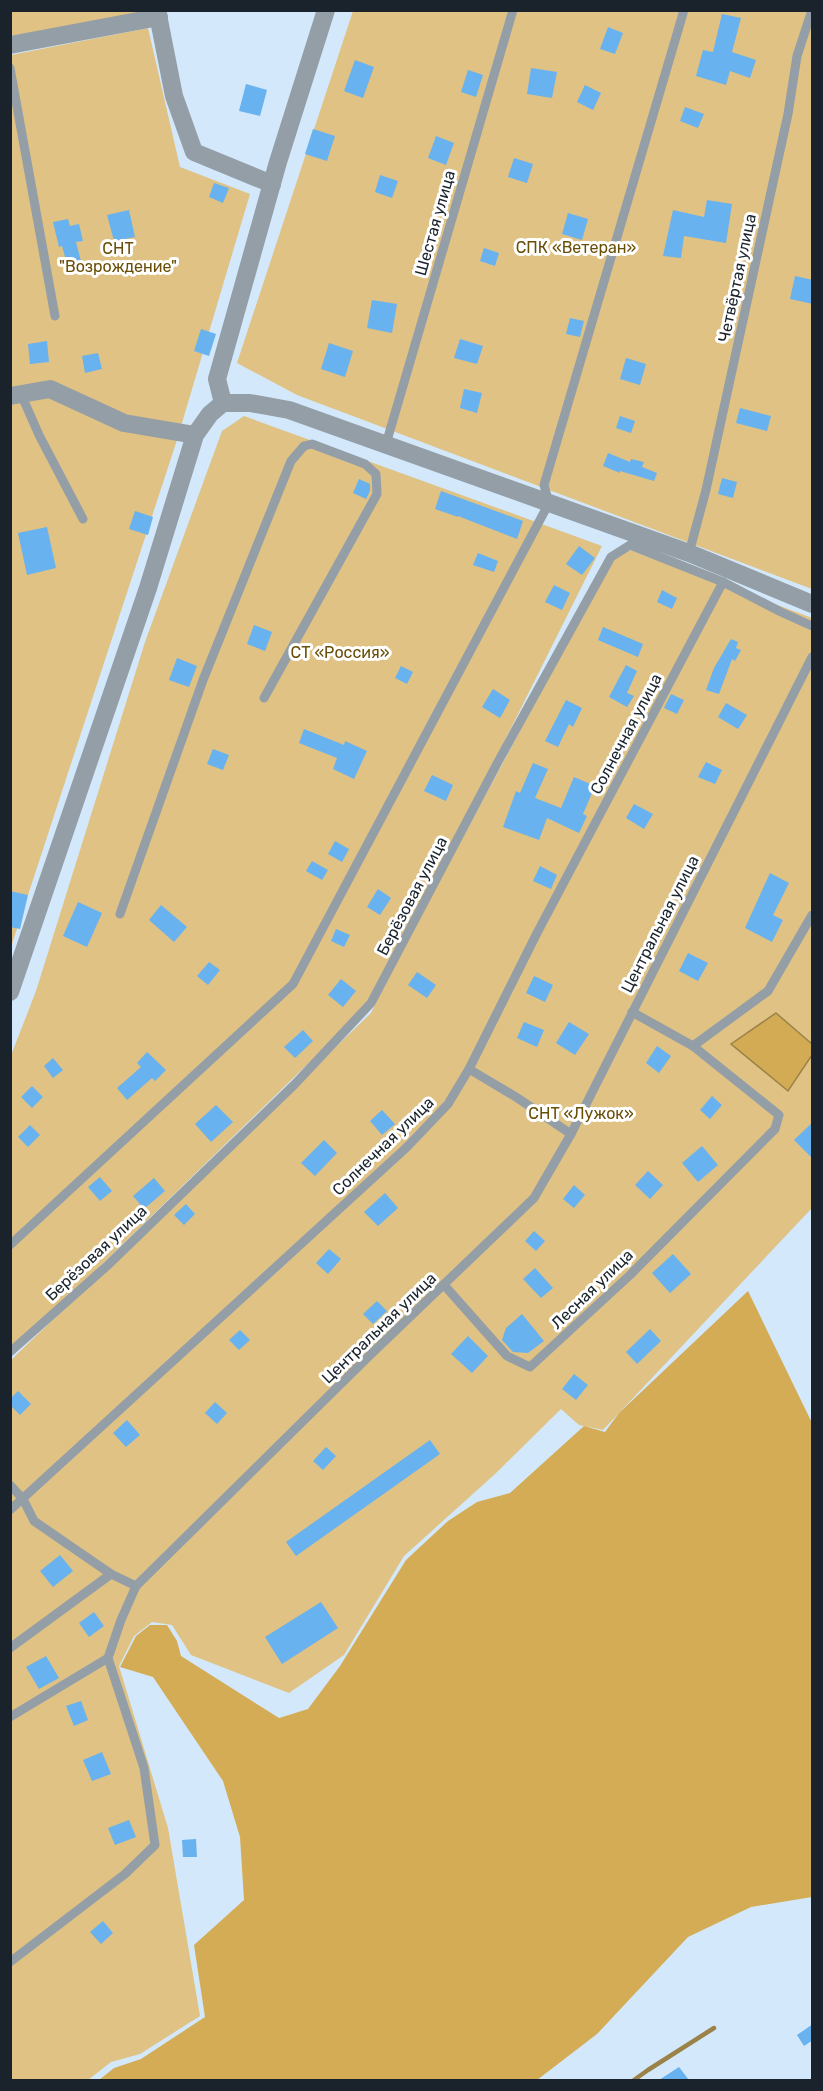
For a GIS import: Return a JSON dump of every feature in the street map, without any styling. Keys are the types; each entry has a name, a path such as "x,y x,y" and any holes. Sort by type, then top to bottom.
{"street":[{"path":"223,403 217,379 272,184 326,10"},
{"path":"10,45 158,14 174,96 194,152 272,184"},
{"path":"16,395 50,389 124,423 195,435"},
{"path":"10,992 148,588 195,435 210,414 223,403 250,403 289,410 689,553 813,604"}],"lane":[{"name":"Шестая улица","path":"386,444 513,10"},
{"path":"10,1245 293,984 549,503 544,485 684,10"},
{"name":"Четвёртая улица","path":"689,553 706,490 783,137 797,56 812,10"},
{"path":"10,68 55,316"},
{"path":"16,395 83,519"},
{"path":"120,914 203,680 291,461 304,446 312,444 365,464 376,474 376,495 264,698"},
{"name":"Берёзовая улица","path":"10,1352 116,1257 295,1084 371,1004 499,760 611,557 630,545 723,582 813,626"},
{"name":"Солнечная улица","path":"10,1510 407,1146 448,1104 470,1069 537,933 723,582"},
{"name":"Центральная улица","path":"108,1658 136,1586 369,1356 445,1286 534,1198 571,1134 813,657"},
{"path":"632,1012 693,1046 768,990 813,915"},
{"name":"Лесная улица","path":"445,1286 507,1356 530,1368 630,1275 775,1129 779,1115 693,1046"},
{"path":"470,1069 571,1134"},
{"path":"10,1485 23,1499 34,1521 111,1574 136,1586"},
{"path":"10,1648 111,1574"},
{"path":"10,1717 108,1658 144,1768 155,1845 125,1874 10,1962"}],"green space":[{"path":"11,11 159,11 11,36"},
{"name":"СПК «Ветеран»","path":"353,11 812,11 812,589 297,395 237,363"},
{"name":"СНТ \"Возрождение\"","path":"148,28 180,167 250,194 176,443 11,947 11,55"},
{"name":"СТ «Россия»","path":"244,416 602,546 462,826 365,1008 11,1351 10,1058 36,991 145,642 222,431"},
{"name":"СНТ «Лужок»","path":"618,549 633,551 812,618 812,1208 603,1430 579,1425 561,1409 495,1474 404,1556 344,1655 289,1693 191,1655 172,1625 152,1622 134,1636 119,1666 168,1828 200,2016 140,2054 111,2062 88,2080 11,2080 10,1361 371,1013 391,971"}],"shaded area":[{"path":"776,1013 812,1044 812,1055 788,1091 731,1044"},
{"path":"748,1291 812,1423 812,1897 751,1907 688,1937 597,2034 537,2080 99,2080 114,2068 141,2059 205,2017 194,1945 244,1900 240,1837 223,1781 153,1677 120,1667 136,1636 150,1625 167,1625 177,1641 181,1656 279,1718 308,1709 340,1666 406,1560 448,1521 477,1502 510,1493 584,1426 605,1432 619,1413"}],"building":[{"path":"722,14 741,18 732,52 756,60 750,78 730,71 726,85 696,76 703,50 713,52"},
{"path":"608,27 623,33 615,54 600,49"},
{"path":"355,60 374,67 363,98 344,91"},
{"path":"531,68 557,72 552,98 527,94"},
{"path":"468,70 483,75 476,97 461,92"},
{"path":"246,84 267,90 260,116 239,111"},
{"path":"585,85 601,93 593,110 577,102"},
{"path":"685,107 704,114 698,128 680,121"},
{"path":"313,129 335,136 327,161 305,154"},
{"path":"436,136 454,143 446,165 428,158"},
{"path":"514,158 533,164 527,183 508,177"},
{"path":"380,175 398,181 392,198 375,192"},
{"path":"214,183 229,188 223,203 209,197"},
{"path":"707,200 732,204 726,243 684,236 681,258 663,256 673,210 704,217"},
{"path":"129,210 135,237 114,241 107,215"},
{"path":"568,213 588,219 582,240 562,234"},
{"path":"68,219 70,226 79,224 83,241 76,242 81,261 67,264 62,246 59,247 53,222"},
{"path":"484,248 499,253 495,266 480,261"},
{"path":"795,276 813,280 813,304 790,299"},
{"path":"372,300 397,304 392,333 367,328"},
{"path":"570,318 584,321 580,337 566,334"},
{"path":"201,329 216,334 209,356 194,351"},
{"path":"460,339 483,346 477,364 454,358"},
{"path":"47,341 49,362 30,364 28,344"},
{"path":"329,343 353,351 345,377 321,369"},
{"path":"98,353 102,369 85,373 82,356"},
{"path":"626,358 646,364 640,385 620,379"},
{"path":"464,389 482,393 477,413 460,408"},
{"path":"740,408 771,416 767,431 736,423"},
{"path":"620,416 635,421 631,433 616,428"},
{"path":"608,453 630,462 631,459 644,462 642,467 657,473 654,481 620,471 620,473 603,466"},
{"path":"722,478 737,482 733,498 718,494"},
{"path":"359,479 370,484 370,491 366,499 353,493"},
{"path":"441,491 523,521 517,539 435,509"},
{"path":"135,511 153,517 148,535 129,529"},
{"path":"47,527 56,568 27,575 18,533"},
{"path":"579,546 595,558 582,575 566,564"},
{"path":"478,553 498,561 494,572 473,565"},
{"path":"554,585 570,593 562,610 545,602"},
{"path":"662,590 677,598 672,609 657,602"},
{"path":"254,625 272,632 265,651 247,644"},
{"path":"603,627 643,644 638,657 598,640"},
{"path":"731,639 738,642 736,648 741,650 735,661 732,659 719,694 706,690 714,668"},
{"path":"177,658 197,666 189,687 169,680"},
{"path":"626,665 637,671 627,693 634,696 627,707 609,697"},
{"path":"401,666 413,672 407,684 395,678"},
{"path":"493,689 510,700 500,718 482,707"},
{"path":"671,694 684,700 677,714 664,708"},
{"path":"566,700 582,708 573,727 569,724 558,747 545,741"},
{"path":"726,703 747,715 738,729 718,717"},
{"path":"304,729 344,745 345,741 367,751 354,779 333,769 337,758 299,743"},
{"path":"213,749 229,755 223,770 207,764"},
{"path":"706,762 722,770 715,784 698,777"},
{"path":"533,763 548,769 535,798 561,808 574,777 595,786 583,814 587,816 579,833 547,818 539,840 503,827 516,791 520,793"},
{"path":"432,775 453,785 446,801 424,791"},
{"path":"634,804 653,814 644,829 626,818"},
{"path":"335,841 349,849 342,862 328,854"},
{"path":"312,861 328,870 322,880 306,871"},
{"path":"540,866 557,875 551,889 533,881"},
{"path":"770,873 789,883 773,915 783,920 772,942 745,928"},
{"path":"378,889 391,898 380,915 367,907"},
{"path":"10,891 28,895 20,929 10,927"},
{"path":"78,902 102,913 87,947 63,936"},
{"path":"161,905 187,927 174,942 149,920"},
{"path":"336,929 350,935 344,947 331,941"},
{"path":"688,953 708,963 698,981 679,971"},
{"path":"209,962 220,970 208,985 197,976"},
{"path":"417,972 436,985 427,998 408,985"},
{"path":"534,976 553,985 545,1002 526,993"},
{"path":"341,979 356,991 343,1007 328,995"},
{"path":"524,1022 544,1030 537,1047 517,1038"},
{"path":"569,1022 589,1034 575,1055 556,1043"},
{"path":"303,1030 313,1041 295,1058 284,1047"},
{"path":"657,1046 671,1056 659,1073 646,1063"},
{"path":"147,1052 166,1070 155,1081 152,1078 127,1100 117,1088 141,1067 137,1063"},
{"path":"53,1058 63,1070 53,1078 44,1066"},
{"path":"32,1086 43,1097 32,1108 21,1097"},
{"path":"712,1096 722,1105 710,1119 700,1110"},
{"path":"216,1105 233,1122 211,1142 195,1124"},
{"path":"382,1110 395,1124 382,1135 370,1121"},
{"path":"813,1122 813,1159 794,1140"},
{"path":"30,1125 40,1135 28,1147 18,1137"},
{"path":"324,1140 337,1153 315,1176 301,1163"},
{"path":"702,1146 718,1165 698,1182 682,1163"},
{"path":"648,1171 663,1185 650,1199 635,1185"},
{"path":"100,1177 112,1191 100,1201 88,1187"},
{"path":"154,1178 165,1191 144,1209 133,1196"},
{"path":"574,1185 585,1195 574,1208 563,1199"},
{"path":"385,1193 398,1208 378,1226 364,1212"},
{"path":"186,1204 195,1214 184,1225 174,1215"},
{"path":"534,1231 545,1241 536,1251 525,1241"},
{"path":"329,1249 341,1259 328,1274 316,1263"},
{"path":"673,1254 691,1274 670,1293 652,1273"},
{"path":"535,1268 553,1288 541,1298 523,1279"},
{"path":"377,1301 387,1311 373,1324 363,1314"},
{"path":"522,1314 544,1341 528,1353 513,1352 502,1340 506,1328"},
{"path":"650,1329 661,1341 637,1364 626,1352"},
{"path":"240,1330 250,1340 239,1350 229,1340"},
{"path":"468,1336 488,1356 472,1373 451,1354"},
{"path":"574,1374 588,1385 576,1400 562,1389"},
{"path":"18,1391 31,1404 20,1415 10,1405 10,1399"},
{"path":"215,1402 227,1413 217,1424 205,1413"},
{"path":"127,1420 140,1435 126,1447 113,1433"},
{"path":"430,1440 440,1454 296,1556 286,1542"},
{"path":"326,1447 336,1456 323,1470 313,1461"},
{"path":"60,1555 73,1571 53,1587 40,1571"},
{"path":"321,1602 338,1628 282,1664 265,1637"},
{"path":"94,1612 104,1626 89,1637 79,1623"},
{"path":"46,1656 59,1678 39,1689 26,1667"},
{"path":"81,1701 88,1720 74,1726 66,1706"},
{"path":"102,1752 111,1774 92,1781 83,1760"},
{"path":"129,1820 136,1837 115,1845 108,1828"},
{"path":"196,1839 197,1857 183,1857 182,1840"},
{"path":"103,1921 113,1933 101,1944 90,1932"},
{"path":"813,2024 813,2040 804,2046 797,2035"},
{"path":"679,2067 689,2080 659,2080"}],"waterway":[{"path":"634,2080 714,2028"}]}
